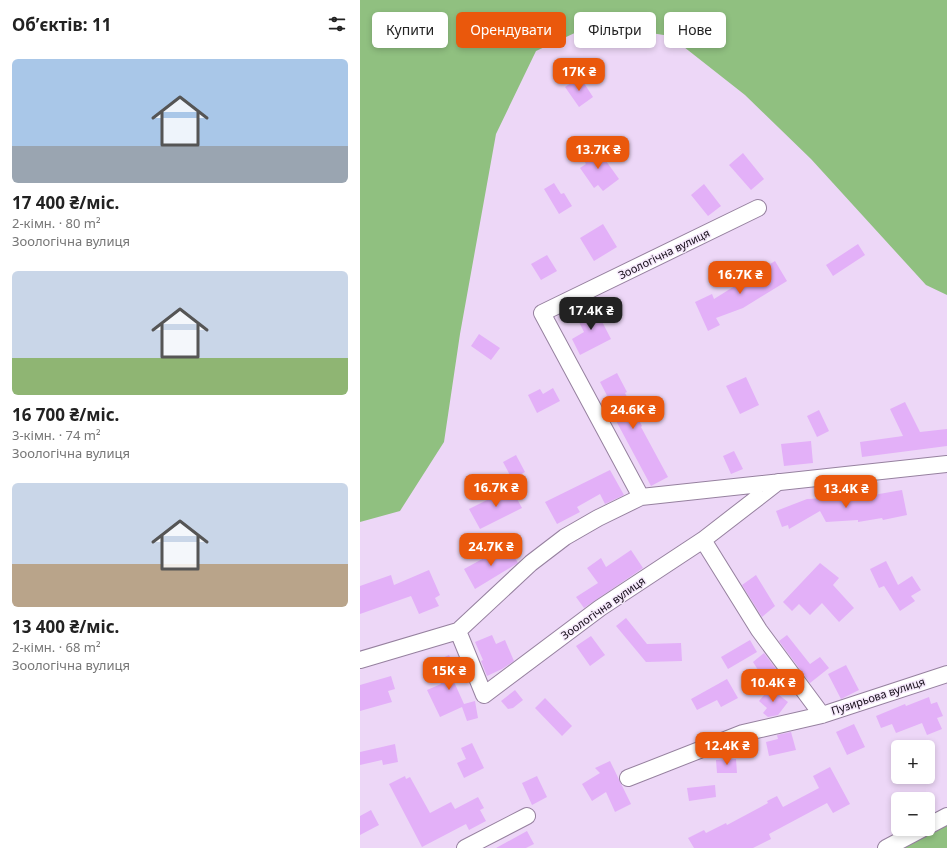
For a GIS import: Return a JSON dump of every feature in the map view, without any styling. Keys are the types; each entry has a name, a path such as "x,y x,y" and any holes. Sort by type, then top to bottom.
{"street":[{"name":"Зоологічна вулиця","path":"641,497 542,313 758,208"},
{"path":"360,660 458,631 532,563 565,537 598,518 641,497 947,464"},
{"name":"Зоологічна вулиця","path":"458,631 484,695 600,608 703,540 778,482"},
{"path":"703,540 759,630 822,715"},
{"name":"Пузирьова вулиця","path":"628,778 743,733 822,715 947,674"},
{"path":"465,848 527,816"},
{"path":"935,822 947,816"},
{"path":"886,848 909,836"}],"green space":[{"path":"360,0 947,0 947,295 926,285 811,159 745,95 685,48 726,48 726,12 664,12 664,35 656,34 656,12 574,12 574,33 566,37 566,12 456,12 456,48 542,48 536,51 496,134 460,334 444,442 400,511 360,522"},
{"path":"947,816 947,848 886,848 909,836 935,836 935,822"}],"building":[{"path":"580,77 593,97 579,107 565,87"},
{"path":"596,147 619,179 603,191 598,185 594,188 580,168 586,164 582,157"},
{"path":"743,153 764,179 751,190 729,165"},
{"path":"554,183 561,194 564,193 572,206 559,214 544,189"},
{"path":"704,184 721,206 708,216 691,195"},
{"path":"603,224 617,247 594,261 580,238"},
{"path":"858,244 865,255 833,276 826,265"},
{"path":"547,255 557,271 541,280 531,264"},
{"path":"775,261 787,281 743,308 716,318 720,325 708,331 695,302 712,294 714,299"},
{"path":"594,306 611,339 580,355 572,339 584,332 576,316"},
{"path":"479,334 500,348 491,360 471,346"},
{"path":"617,373 627,392 625,393 642,426 641,427 668,477 651,486 614,417 617,415 600,382"},
{"path":"746,377 759,405 740,414 726,386"},
{"path":"553,388 560,401 537,413 528,395 540,389 543,394"},
{"path":"905,402 920,432 947,429 947,446 862,457 860,442 903,436 890,409"},
{"path":"819,410 829,431 817,437 807,416"},
{"path":"811,441 813,463 784,466 781,444"},
{"path":"734,451 743,469 731,474 723,456"},
{"path":"516,455 525,472 512,479 503,462"},
{"path":"610,470 624,495 605,504 600,494 577,507 580,512 557,524 545,502"},
{"path":"511,488 522,508 480,529 469,509"},
{"path":"902,490 907,515 883,520 882,518 858,522 858,520 826,522 820,511 789,529 788,525 782,527 776,511 807,499 846,497 839,501"},
{"path":"508,545 518,563 475,589 464,569"},
{"path":"631,550 643,568 584,608 576,597 598,583 587,568 601,558 606,567"},
{"path":"886,561 898,585 912,576 921,590 911,596 915,601 900,611 884,586 879,588 870,569"},
{"path":"820,563 839,578 833,585 854,608 839,622 822,603 810,615 799,604 792,611 783,602"},
{"path":"429,570 440,595 435,598 439,606 419,614 411,596 360,614 360,586 391,575 394,585"},
{"path":"756,575 775,606 762,617 742,585"},
{"path":"626,618 647,644 681,643 682,661 646,662 616,626"},
{"path":"492,635 496,644 505,640 514,661 487,676 481,661 483,660 475,642"},
{"path":"787,635 810,664 820,657 829,668 810,683 779,641"},
{"path":"591,636 605,655 590,666 576,646"},
{"path":"750,640 757,652 728,669 721,657"},
{"path":"764,653 782,677 768,686 753,662"},
{"path":"449,655 457,671 450,673 464,704 475,701 478,718 467,721 462,707 440,717 427,690 441,684 431,663"},
{"path":"846,665 859,690 841,699 828,674"},
{"path":"391,676 395,689 388,691 392,702 360,711 360,685"},
{"path":"727,679 738,698 721,707 717,700 697,710 691,699"},
{"path":"770,688 788,702 778,715 768,717 763,713 767,708 759,701"},
{"path":"515,690 523,700 513,708 508,709 501,701"},
{"path":"929,697 931,704 937,702 943,716 937,718 942,729 927,735 922,723 896,733 892,724 881,728 876,716 905,704 906,706"},
{"path":"545,698 572,726 562,736 535,708"},
{"path":"854,724 865,747 847,755 836,732"},
{"path":"791,732 796,750 769,756 766,742 778,739 777,735"},
{"path":"472,743 484,768 464,778 457,763 466,759 461,748"},
{"path":"395,744 398,762 383,765 382,760 360,765 360,752"},
{"path":"736,759 737,773 717,773 716,760"},
{"path":"610,761 631,804 615,812 606,792 592,801 582,784 600,773 595,768"},
{"path":"830,767 850,804 833,813 827,803 769,834 771,839 753,848 694,848 688,838 704,830 706,833 726,823 727,825 768,803 767,801 777,796 783,807 819,788 813,776"},
{"path":"405,776 406,779 410,777 430,813 451,802 455,809 478,797 484,808 480,810 486,821 469,830 466,824 422,847 389,784"},
{"path":"537,776 547,797 532,805 522,783"},
{"path":"715,785 716,797 689,801 687,788"},
{"path":"371,810 379,825 360,835 360,816"},
{"path":"527,831 534,844 526,848 496,848"}]}
